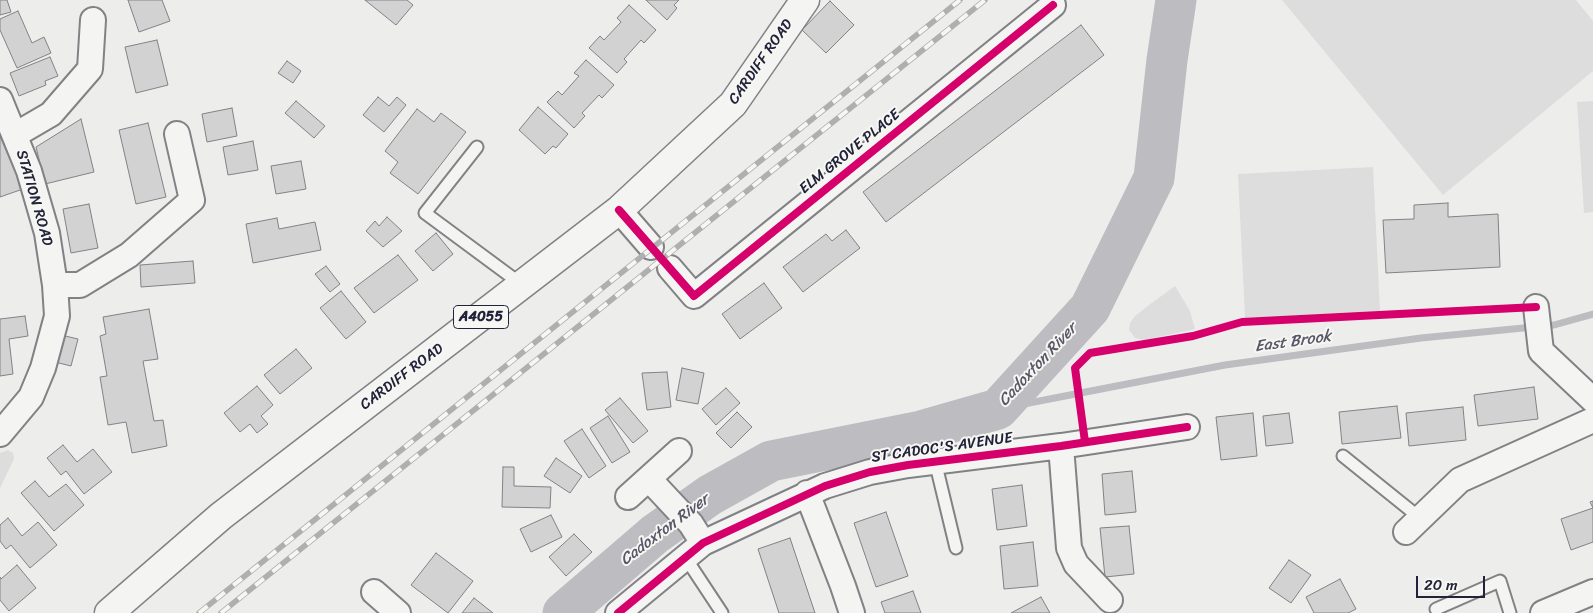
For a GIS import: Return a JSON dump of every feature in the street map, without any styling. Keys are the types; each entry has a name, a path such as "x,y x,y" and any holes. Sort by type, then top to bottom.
{"main road":[{"name":"CARDIFF ROAD","path":"109,613 221,516 619,210 733,104 805,0"}],"street":[{"name":"ELM GROVE PLACE","path":"670,268 694,296 1053,5"},
{"path":"15,135 50,114 90,69 93,20"},
{"name":"STATION ROAD","path":"0,100 29,171 48,233 55,285 56,316 43,368 31,397 0,434"},
{"path":"55,285 80,285 129,255 192,200 177,134"},
{"path":"619,210 651,247"},
{"path":"1536,307 1541,351 1593,400"},
{"path":"1413,525 1460,480 1593,420"},
{"name":"ST CADOC'S AVENUE","path":"618,613 693,541 825,486 870,472 936,461 1061,446 1187,427"},
{"path":"1061,446 1069,548 1076,564 1083,573 1110,600"},
{"path":"628,497 679,451"},
{"path":"649,479 672,503 693,541"},
{"path":"807,494 852,613"},
{"path":"374,592 398,613"},
{"path":"1543,613 1593,592"}],"lane":[{"path":"477,147 425,213 522,285"},
{"path":"1343,456 1413,525"},
{"path":"936,461 956,548"},
{"path":"693,541 722,613"},
{"path":"1436,609 1500,581 1510,613"}],"shaded area":[{"path":"1282,0 1576,0 1593,21 1593,71 1443,195"},
{"path":"1593,101 1593,212 1584,213 1577,102"},
{"path":"1373,167 1380,311 1245,318 1238,174"},
{"path":"1175,286 1190,311 1195,329 1145,340 1135,338 1129,330 1130,323 1135,316"},
{"path":"8,450 13,453 14,459 0,488 0,453"}],"building":[{"path":"0,0 7,0 11,12 0,15"},
{"path":"128,0 162,0 170,21 139,32"},
{"path":"365,0 407,0 413,5 396,25"},
{"path":"646,0 679,0 674,5 677,8 667,20"},
{"path":"830,1 854,25 826,53 802,30"},
{"path":"629,5 656,30 644,43 641,40 624,59 627,62 617,73 589,48 600,36 604,40 621,22 617,18"},
{"path":"18,11 32,43 44,37 51,53 17,68 0,30 0,19"},
{"path":"1081,25 1104,55 886,222 863,192"},
{"path":"157,40 168,85 136,93 125,47"},
{"path":"50,57 58,76 45,81 46,85 19,96 10,73"},
{"path":"586,60 614,85 602,98 599,95 582,113 585,116 574,128 547,102 558,91 562,95 579,76 574,73"},
{"path":"287,61 301,71 293,83 278,73"},
{"path":"378,97 389,106 397,97 406,105 384,132 363,115"},
{"path":"296,101 325,126 314,138 285,113"},
{"path":"538,107 568,134 556,148 553,146 545,154 519,130"},
{"path":"232,108 237,136 207,142 202,114"},
{"path":"417,109 434,122 441,113 466,132 418,194 390,173 398,162 385,151"},
{"path":"81,119 94,172 45,184 36,147"},
{"path":"148,123 166,197 136,204 119,130"},
{"path":"0,136 23,189 0,197"},
{"path":"253,141 258,170 228,175 223,147"},
{"path":"301,161 306,189 276,194 271,166"},
{"path":"1448,203 1448,217 1498,214 1500,267 1386,273 1383,220 1414,219 1414,205"},
{"path":"89,204 98,248 71,253 63,209"},
{"path":"387,217 402,231 383,247 366,231 375,221 379,226"},
{"path":"277,218 279,229 315,222 321,250 253,263 246,224"},
{"path":"846,230 860,248 803,292 783,267 826,234 832,241"},
{"path":"436,233 453,254 433,271 415,251"},
{"path":"398,255 418,280 374,313 354,288"},
{"path":"193,261 195,283 141,287 140,265"},
{"path":"326,266 340,284 330,292 315,274"},
{"path":"764,283 782,308 740,339 722,314"},
{"path":"341,291 366,322 346,339 320,308"},
{"path":"149,309 158,359 143,361 154,421 163,420 167,446 132,453 126,422 108,425 100,377 107,376 100,336 106,334 103,317"},
{"path":"25,316 28,336 9,339 13,374 0,376 0,319"},
{"path":"61,335 78,339 71,366 55,362"},
{"path":"296,349 312,368 280,394 264,375"},
{"path":"682,368 704,373 698,404 676,400"},
{"path":"667,372 671,407 647,410 642,373"},
{"path":"257,386 273,405 261,416 268,424 257,433 250,424 240,432 224,413"},
{"path":"1534,387 1538,419 1478,426 1474,395"},
{"path":"726,388 740,403 716,425 702,409"},
{"path":"620,398 648,431 633,443 605,410"},
{"path":"1397,406 1401,438 1342,444 1339,412"},
{"path":"1463,407 1466,440 1409,446 1406,413"},
{"path":"737,412 752,427 731,448 716,433"},
{"path":"1253,413 1257,456 1221,460 1216,417"},
{"path":"1289,413 1293,443 1266,446 1263,416"},
{"path":"608,416 630,452 612,463 590,428"},
{"path":"582,429 606,466 589,478 564,441"},
{"path":"63,445 77,462 93,449 112,472 84,494 66,471 61,475 47,458"},
{"path":"556,458 582,476 570,493 544,476"},
{"path":"503,467 514,467 514,486 551,487 550,508 502,507"},
{"path":"1132,471 1136,512 1105,515 1102,474"},
{"path":"35,481 49,497 66,484 84,505 54,531 21,493"},
{"path":"1022,485 1027,526 997,530 992,489"},
{"path":"1593,508 1593,542 1571,550 1561,519"},
{"path":"886,512 908,576 876,587 854,523"},
{"path":"551,515 562,537 531,552 520,529"},
{"path":"8,518 22,536 38,522 57,545 30,568 11,545 6,549 0,541 0,525"},
{"path":"1129,526 1134,574 1105,577 1100,528"},
{"path":"574,534 592,552 566,576 549,557"},
{"path":"790,538 815,613 779,613 758,549"},
{"path":"1033,542 1038,586 1004,589 1000,546"},
{"path":"436,553 473,581 448,613 411,585"},
{"path":"1289,560 1311,575 1291,603 1269,588"},
{"path":"17,565 36,588 9,611 0,600 0,577 1,579"},
{"path":"1340,579 1356,609 1348,613 1314,613 1306,597"},
{"path":"913,591 921,613 885,613 881,602"},
{"path":"1041,597 1050,613 1011,613"},
{"path":"474,598 493,613 462,613"}],"waterway":[{"name":"Cadoxton River","path":"563,613 655,534 710,495 771,461 921,431 998,409 1090,308 1154,178 1167,60 1176,0"},
{"name":"East Brook","path":"998,409 1225,365 1421,338 1554,325 1593,314"}],"railway":[{"path":"199,613 960,0"},
{"path":"221,613 985,0"}],"cycle path":[{"path":"619,210 694,296 1053,5"},
{"path":"1085,442 1075,368 1090,353 1193,336 1242,322 1536,307"},
{"path":"618,613 703,543 825,486 870,472 908,465 1061,446 1187,427"}]}
